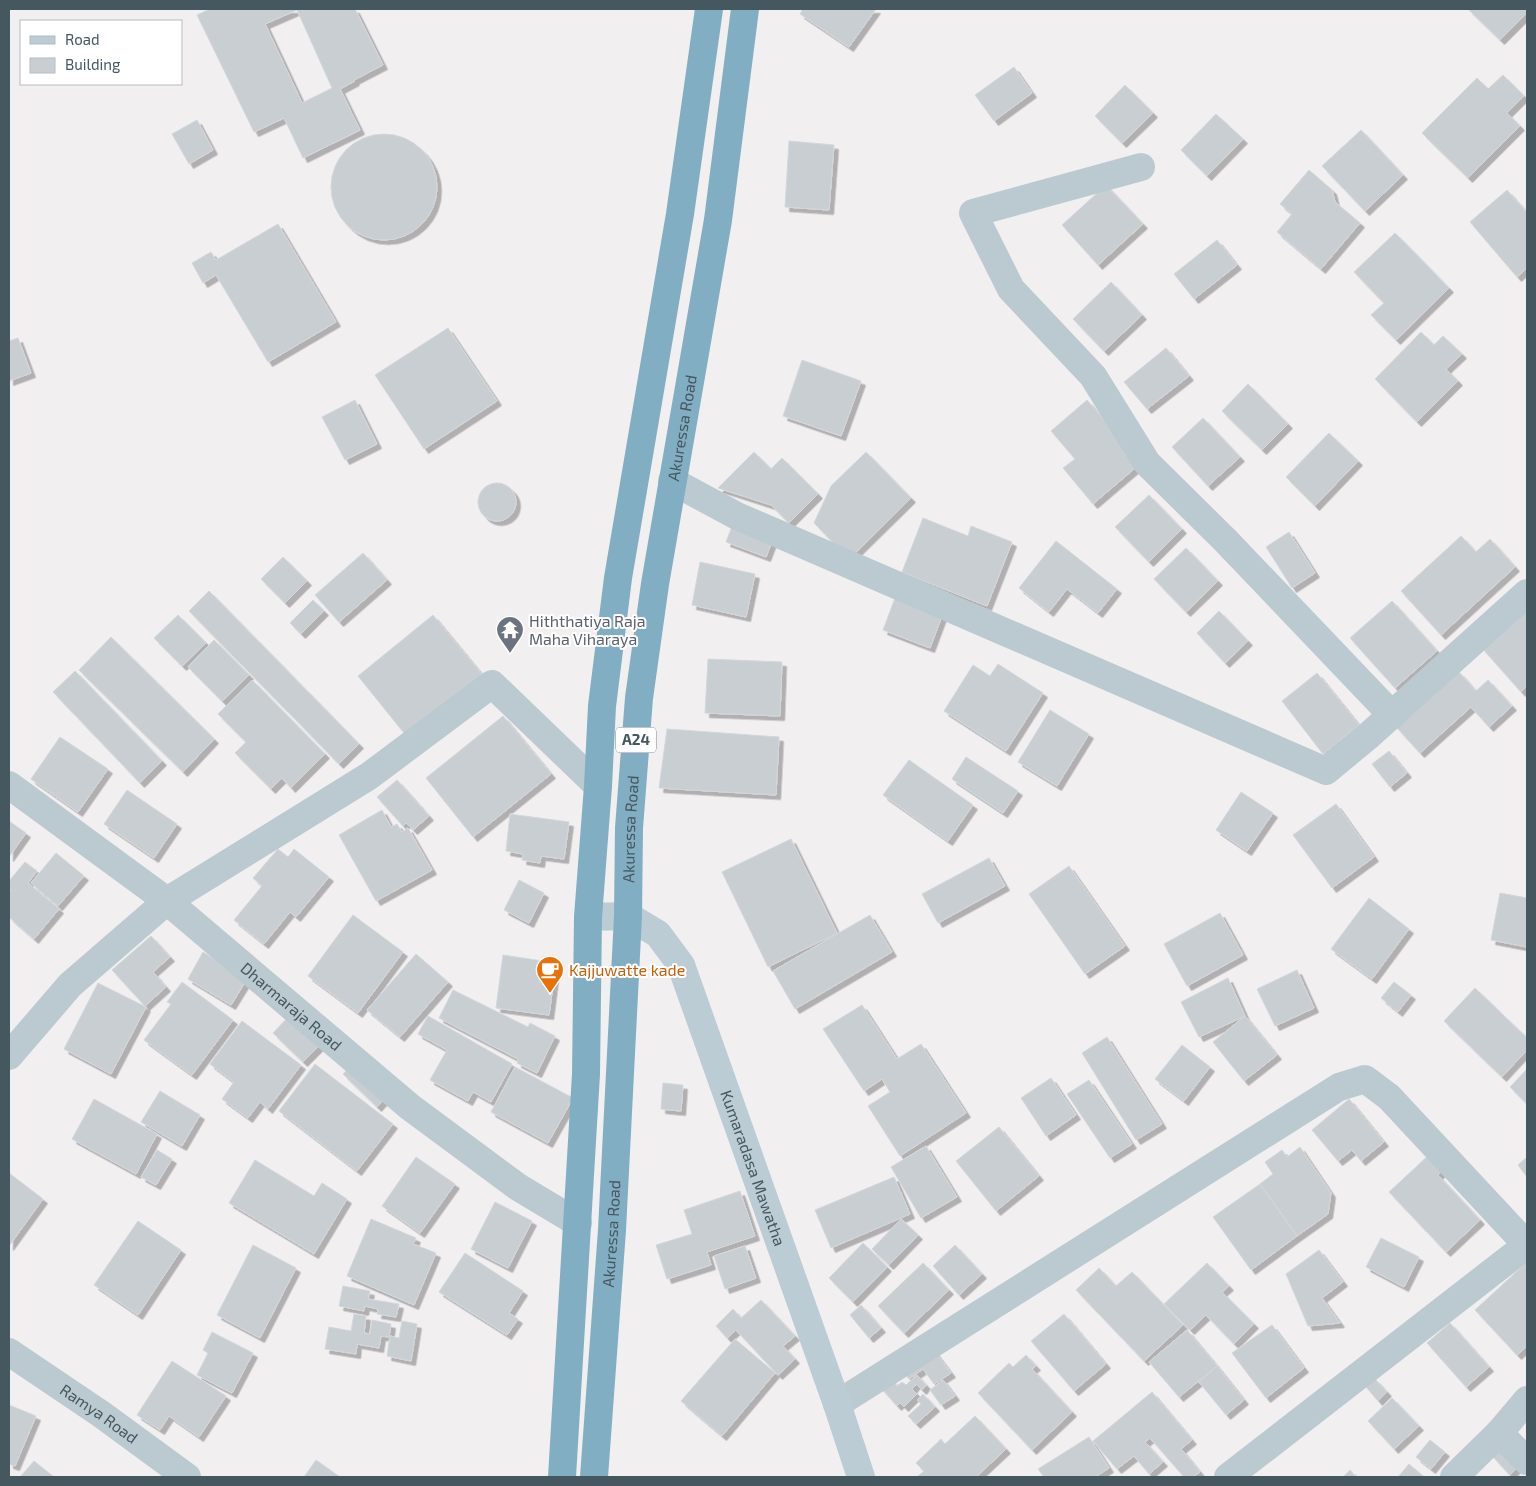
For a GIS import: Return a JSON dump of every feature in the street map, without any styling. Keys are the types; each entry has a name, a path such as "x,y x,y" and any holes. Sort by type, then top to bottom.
{"highway":[{"name":"Akuressa Road","path":"562,1477 586,1074 588,917 602,706 618,578 680,214 709,9"},
{"name":"Akuressa Road","path":"594,1477 612,1230 628,916 629,828 639,698 672,481 718,220 745,9"},
{"path":"680,214 718,220"}],"main road":[{"path":"588,917 628,916"},
{"name":"Kumaradasa Mawatha","path":"628,916 658,934 681,965 837,1404 861,1477"}],"street":[{"path":"1141,167 974,212 1011,289 1093,376 1146,463 1226,540 1392,714"},
{"path":"672,481 746,520 1326,771 1367,737 1527,594"},
{"path":"9,1056 70,985 167,901 369,776 492,684 598,786"},
{"name":"Dharmaraja Road","path":"9,785 167,901 410,1107 518,1187 578,1223"},
{"path":"837,1404 1339,1087 1364,1080 1389,1097 1527,1245 1228,1477"},
{"name":"Ramya Road","path":"9,1352 101,1414 186,1477"},
{"path":"1454,1477 1499,1433 1527,1400"},
{"path":"1499,1433 1527,1460"}],"building":[{"path":"210,9 355,9 383,65 340,89 360,130 303,158 284,118 254,132 197,15","holes":["297,10 332,88 302,103 265,24"]},
{"path":"803,9 876,9 849,47 800,14"},
{"path":"1468,9 1527,9 1527,13 1500,40"},
{"path":"1014,67 1032,93 994,121 975,95"},
{"path":"1503,75 1524,96 1507,113 1520,126 1468,178 1422,133 1477,78 1488,89"},
{"path":"1125,85 1153,113 1122,143 1095,116"},
{"path":"1216,114 1243,139 1207,176 1181,150"},
{"path":"197,120 213,150 189,164 172,134"},
{"path":"1361,130 1403,175 1365,211 1322,166"},
{"path":"384,134 404,138 421,150 433,167 437,187 433,207 421,224 404,236 384,240 364,236 347,224 335,207 331,187 335,167 347,150 364,138"},
{"path":"789,141 834,145 829,210 785,207"},
{"path":"1309,170 1332,190 1335,202 1360,223 1321,269 1277,232 1292,214 1280,204"},
{"path":"1106,185 1143,224 1098,265 1062,225"},
{"path":"1507,190 1527,213 1527,268 1517,277 1470,222"},
{"path":"278,224 336,322 268,362 216,275 203,283 192,263 211,252 216,260"},
{"path":"1395,233 1449,288 1396,340 1371,315 1384,303 1354,272"},
{"path":"1217,240 1237,265 1194,299 1174,274"},
{"path":"1111,282 1142,315 1104,351 1073,319"},
{"path":"448,328 497,401 424,449 375,375"},
{"path":"1421,332 1434,345 1443,336 1462,354 1446,369 1458,381 1417,422 1375,379"},
{"path":"18,338 31,373 9,381 9,341"},
{"path":"1166,348 1189,376 1147,409 1124,382"},
{"path":"802,360 861,381 841,436 783,416"},
{"path":"1248,384 1288,424 1262,450 1222,411"},
{"path":"355,400 377,444 345,460 322,417"},
{"path":"1087,400 1141,463 1093,504 1063,468 1075,459 1051,431"},
{"path":"1203,418 1240,457 1208,486 1172,447"},
{"path":"1329,433 1358,461 1315,506 1286,477"},
{"path":"754,452 771,469 782,458 818,494 789,523 771,505 718,488"},
{"path":"866,452 911,498 849,559 814,523 831,486"},
{"path":"497,483 510,489 516,502 510,515 497,521 484,515 478,502 484,489"},
{"path":"1149,495 1182,529 1149,562 1115,527"},
{"path":"923,518 968,536 971,526 1012,542 987,606 902,572"},
{"path":"734,521 774,536 766,557 726,542"},
{"path":"1289,532 1315,573 1292,588 1266,547"},
{"path":"1461,536 1476,552 1490,539 1515,567 1441,635 1401,591"},
{"path":"1056,541 1117,589 1098,613 1067,589 1049,612 1019,588"},
{"path":"1186,548 1218,581 1186,612 1154,579"},
{"path":"363,553 387,580 339,622 315,595"},
{"path":"283,557 307,581 285,603 261,579"},
{"path":"700,562 755,574 746,617 692,605"},
{"path":"898,590 945,608 930,648 883,630"},
{"path":"209,591 359,744 339,764 189,611"},
{"path":"313,600 324,611 301,634 290,623"},
{"path":"1392,601 1437,651 1395,688 1350,638"},
{"path":"1527,607 1527,686 1521,692 1482,648"},
{"path":"1219,611 1248,641 1225,663 1197,633"},
{"path":"178,615 206,643 182,666 154,638"},
{"path":"433,615 484,677 408,738 358,676"},
{"path":"111,637 214,739 183,772 79,670"},
{"path":"214,640 249,675 222,701 188,667"},
{"path":"708,659 782,662 780,716 705,713"},
{"path":"998,664 1043,693 1006,751 944,711 973,665 990,676"},
{"path":"75,671 162,761 140,783 53,692"},
{"path":"1459,672 1476,691 1488,680 1512,706 1489,727 1471,707 1420,753 1397,728"},
{"path":"1317,673 1359,725 1323,754 1282,701"},
{"path":"252,680 325,754 291,788 282,778 271,789 235,753 246,742 218,714"},
{"path":"1050,710 1089,734 1057,786 1018,762"},
{"path":"503,716 551,774 473,837 426,778"},
{"path":"667,729 779,737 776,795 659,788"},
{"path":"60,737 108,769 78,812 31,779"},
{"path":"1389,751 1407,773 1390,787 1372,764"},
{"path":"966,757 1018,791 1003,813 952,779"},
{"path":"909,760 973,805 948,841 883,795"},
{"path":"397,780 429,816 413,830 406,823 403,826 377,797"},
{"path":"127,790 177,824 154,858 104,824"},
{"path":"1241,792 1273,813 1247,851 1216,830"},
{"path":"1336,804 1374,857 1332,888 1293,835"},
{"path":"382,810 391,827 397,824 402,832 408,828 432,870 376,901 339,835"},
{"path":"510,814 569,822 564,859 541,856 540,863 522,860 523,854 506,851"},
{"path":"9,821 26,833 9,857"},
{"path":"791,839 837,933 768,967 722,872"},
{"path":"278,849 288,857 294,849 329,877 296,917 290,912 264,944 234,920 262,886 253,878"},
{"path":"56,853 84,876 58,906 31,883"},
{"path":"989,858 1005,886 938,923 922,894"},
{"path":"25,862 37,871 28,883 59,909 34,939 9,917 9,893 11,890 9,888 9,881"},
{"path":"1069,866 1125,946 1085,974 1029,894"},
{"path":"519,880 544,893 529,923 504,910"},
{"path":"1500,893 1527,898 1527,947 1491,940"},
{"path":"1369,898 1409,929 1372,979 1331,949"},
{"path":"1220,913 1243,955 1187,986 1164,944"},
{"path":"353,915 403,952 358,1013 308,976"},
{"path":"870,915 892,952 795,1009 773,971"},
{"path":"151,936 170,957 153,972 166,987 145,1006 112,970"},
{"path":"203,952 247,979 231,1005 188,979"},
{"path":"416,954 448,982 400,1037 367,1010"},
{"path":"503,955 556,963 549,1015 496,1008"},
{"path":"1297,970 1314,1008 1275,1026 1257,989"},
{"path":"1228,978 1245,1016 1199,1037 1181,1002"},
{"path":"182,982 233,1020 192,1075 144,1040 171,1004 167,1002"},
{"path":"1394,982 1411,995 1398,1012 1381,998"},
{"path":"98,983 146,1007 111,1074 64,1049"},
{"path":"1475,988 1527,1038 1527,1050 1502,1077 1444,1021"},
{"path":"453,990 528,1027 530,1023 555,1036 537,1073 517,1063 518,1059 439,1018"},
{"path":"862,1005 897,1059 921,1044 966,1113 900,1156 868,1106 890,1092 882,1079 864,1091 823,1029"},
{"path":"290,1015 321,1044 303,1062 273,1033"},
{"path":"428,1016 512,1064 491,1102 473,1092 468,1101 430,1080 447,1050 418,1034"},
{"path":"1245,1016 1277,1055 1244,1081 1213,1042"},
{"path":"242,1021 301,1065 268,1109 260,1102 248,1118 222,1099 234,1082 210,1064"},
{"path":"1107,1037 1162,1124 1136,1140 1082,1053"},
{"path":"1182,1045 1210,1067 1184,1101 1155,1079"},
{"path":"354,1063 388,1095 377,1107 343,1074"},
{"path":"315,1064 393,1124 357,1171 279,1111"},
{"path":"515,1067 573,1098 548,1143 491,1112"},
{"path":"1527,1069 1527,1104 1510,1087"},
{"path":"1051,1078 1076,1115 1046,1136 1021,1098"},
{"path":"1089,1080 1132,1144 1110,1158 1067,1094"},
{"path":"663,1083 683,1085 681,1111 661,1109"},
{"path":"160,1091 200,1115 182,1146 141,1122"},
{"path":"94,1099 157,1134 136,1174 72,1139"},
{"path":"1349,1099 1384,1142 1361,1161 1352,1150 1338,1161 1312,1130"},
{"path":"999,1127 1039,1176 996,1211 956,1161"},
{"path":"926,1146 957,1197 921,1218 891,1167"},
{"path":"1300,1147 1331,1193 1328,1214 1297,1236 1260,1184 1273,1174 1265,1162 1282,1150 1287,1157"},
{"path":"157,1150 172,1159 156,1185 141,1177"},
{"path":"1431,1153 1445,1168 1438,1175 1480,1220 1446,1252 1389,1192"},
{"path":"416,1157 455,1184 420,1233 382,1206"},
{"path":"1527,1157 1527,1177 1518,1165"},
{"path":"255,1160 314,1196 322,1183 347,1199 314,1254 229,1203"},
{"path":"9,1173 43,1199 9,1246"},
{"path":"894,1177 910,1214 831,1248 815,1210"},
{"path":"1260,1184 1297,1236 1251,1270 1213,1217"},
{"path":"740,1191 755,1236 707,1252 711,1265 667,1279 656,1245 692,1234 684,1210"},
{"path":"495,1202 532,1221 508,1268 471,1249"},
{"path":"371,1219 416,1238 413,1244 436,1253 414,1305 347,1276"},
{"path":"901,1219 918,1235 889,1265 872,1249"},
{"path":"138,1221 181,1250 138,1315 94,1285"},
{"path":"1381,1238 1419,1257 1404,1287 1366,1267"},
{"path":"863,1243 887,1267 853,1302 829,1278"},
{"path":"253,1245 296,1268 260,1338 217,1315"},
{"path":"955,1245 982,1274 959,1295 933,1266"},
{"path":"745,1246 756,1278 725,1289 714,1256"},
{"path":"1319,1250 1343,1282 1322,1298 1340,1323 1308,1326 1286,1274"},
{"path":"465,1253 523,1291 509,1313 518,1319 507,1335 439,1292"},
{"path":"1527,1262 1527,1346 1517,1355 1475,1310"},
{"path":"923,1263 949,1290 904,1333 878,1306"},
{"path":"1207,1263 1229,1286 1222,1292 1254,1324 1234,1344 1206,1315 1190,1330 1164,1304"},
{"path":"1099,1268 1116,1286 1132,1272 1183,1325 1144,1361 1076,1290"},
{"path":"343,1286 370,1291 368,1299 399,1304 396,1317 377,1314 378,1309 365,1306 364,1311 339,1306"},
{"path":"761,1300 795,1336 783,1346 795,1359 778,1375 736,1330 727,1338 716,1326 733,1309 741,1318"},
{"path":"861,1305 881,1328 869,1338 850,1315"},
{"path":"354,1314 366,1316 364,1333 370,1334 372,1320 391,1324 389,1337 381,1336 379,1348 357,1344 356,1354 325,1349 329,1327 351,1331"},
{"path":"1064,1314 1106,1364 1074,1391 1031,1341"},
{"path":"402,1321 417,1324 411,1361 387,1356 390,1336 399,1338"},
{"path":"1450,1323 1489,1367 1466,1387 1427,1343"},
{"path":"1272,1325 1304,1368 1266,1398 1232,1353"},
{"path":"1187,1330 1217,1366 1179,1397 1149,1362"},
{"path":"212,1332 253,1353 232,1393 197,1375 208,1353 203,1350"},
{"path":"735,1339 775,1373 722,1436 681,1401"},
{"path":"932,1348 951,1373 934,1384 923,1369 909,1379 902,1370"},
{"path":"1026,1355 1036,1366 1032,1369 1072,1412 1032,1450 978,1393 1009,1363 1013,1367"},
{"path":"172,1361 226,1396 199,1437 169,1416 160,1430 137,1415"},
{"path":"1217,1366 1244,1400 1226,1415 1199,1382"},
{"path":"917,1375 926,1385 922,1390 916,1384 912,1389 917,1394 904,1407 900,1403 897,1406 880,1387 890,1378 897,1386 902,1382 906,1385"},
{"path":"1375,1379 1387,1392 1378,1401 1366,1387"},
{"path":"943,1380 955,1396 941,1405 930,1390"},
{"path":"1152,1392 1192,1440 1181,1449 1200,1472 1193,1477 1184,1477 1150,1438 1145,1442 1163,1462 1149,1474 1134,1456 1117,1469 1093,1441"},
{"path":"923,1394 935,1407 916,1424 908,1416 921,1404 917,1400"},
{"path":"1392,1398 1419,1426 1394,1449 1368,1421"},
{"path":"9,1405 36,1416 15,1466 9,1464"},
{"path":"975,1416 1006,1449 976,1477 917,1477 924,1471 916,1463 941,1439 945,1444"},
{"path":"1089,1437 1109,1468 1095,1477 1044,1477 1038,1469"},
{"path":"1430,1440 1445,1452 1431,1469 1416,1457"},
{"path":"1503,1447 1520,1464 1510,1475 1493,1457"},
{"path":"316,1460 340,1477 304,1477"},
{"path":"34,1461 54,1477 20,1477"},
{"path":"1409,1464 1423,1476 1398,1477"},
{"path":"1350,1470 1356,1477 1343,1477"}],"place":[{"name":"Hiththatiya Raja Maha Viharaya","path":"510,654"},
{"name":"Kajjuwatte kade","path":"550,994"}]}
